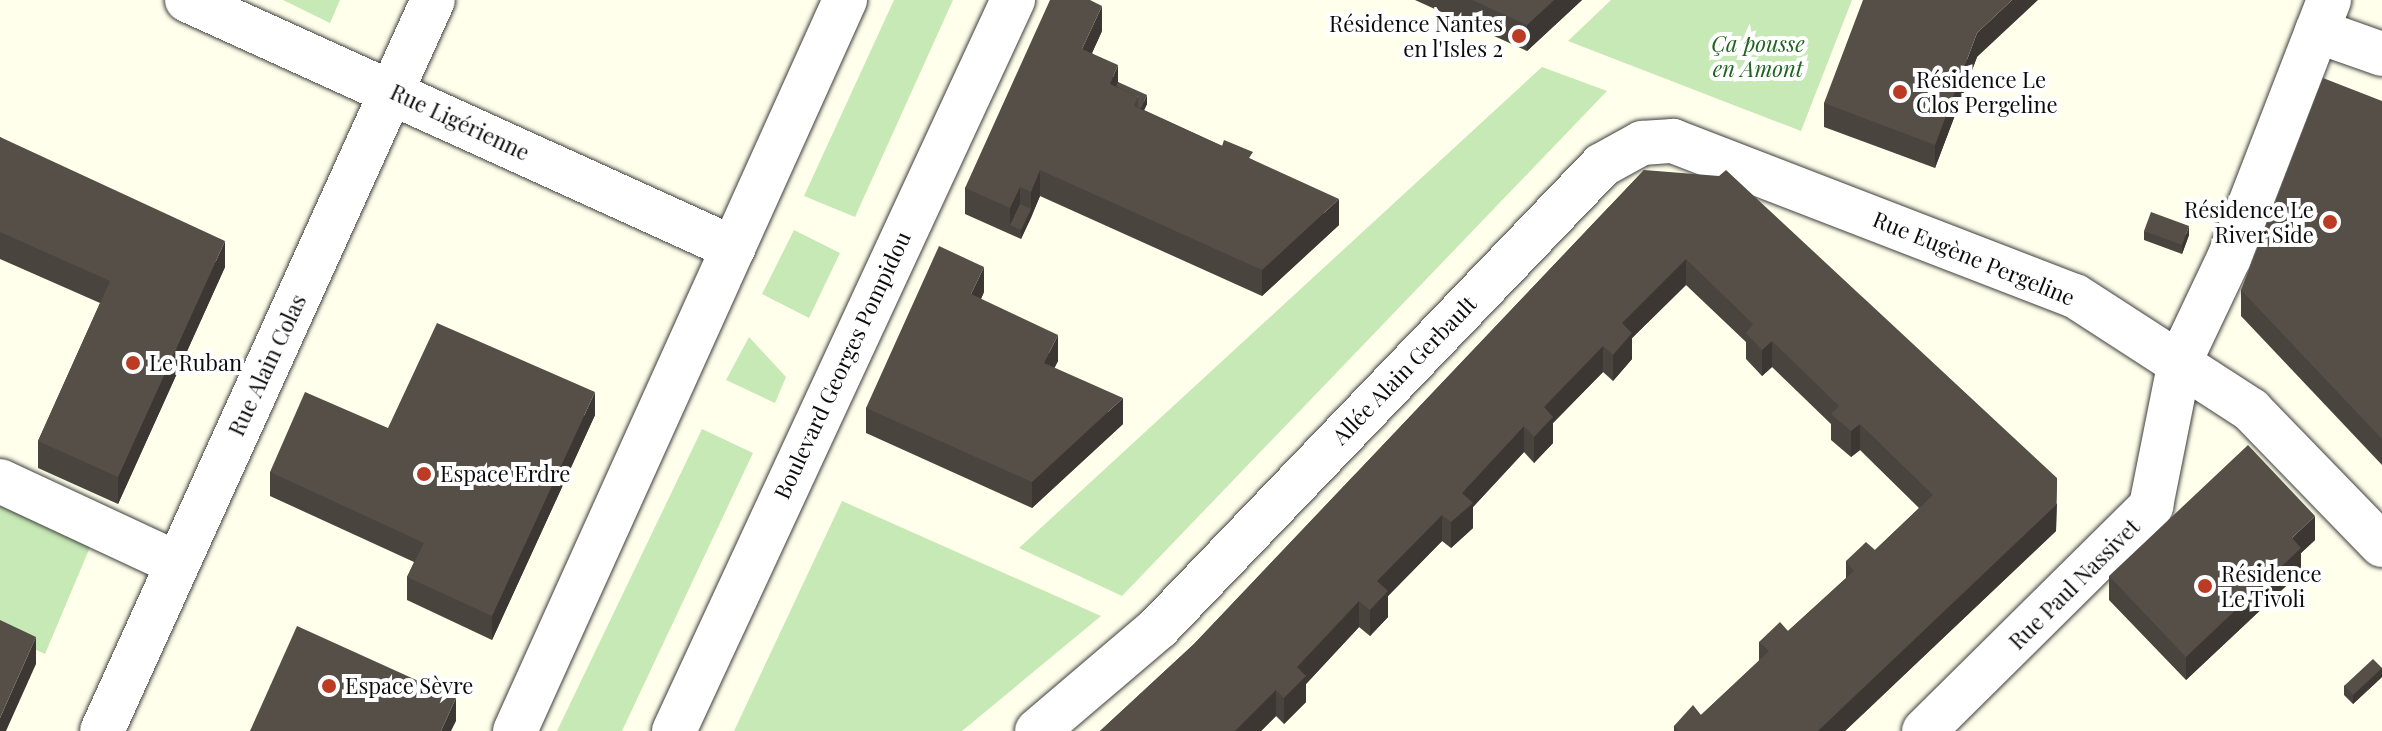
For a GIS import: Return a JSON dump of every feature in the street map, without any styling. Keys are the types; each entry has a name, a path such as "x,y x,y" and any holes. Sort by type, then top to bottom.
{"street":[{"name":"Rue Ligérienne","path":"187,0 392,90 733,248"},
{"name":"Rue Alain Colas","path":"102,731 433,0"},
{"path":"515,731 845,0"},
{"name":"Boulevard Georges Pompidou","path":"674,731 1013,0"},
{"path":"2323,16 2382,54"},
{"name":"Rue Paul Nassivet","path":"1924,731 2151,506 2180,361 2229,258 2323,16"},
{"name":"Allée Alain Gerbault","path":"1037,731 1159,627 1619,152 1673,141 1816,196"},
{"name":"Rue Eugène Pergeline","path":"1816,196 2075,296 2180,361 2251,410 2382,545"},
{"path":"0,481 176,563"}],"green space":[{"path":"283,0 340,0 330,23"},
{"path":"894,0 953,0 855,217 804,196"},
{"name":"Ça pousse en Amont","path":"1611,0 1852,0 1801,131 1568,41"},
{"path":"1542,67 1607,91 1122,596 1019,548"},
{"path":"794,230 840,253 809,318 762,294"},
{"path":"749,337 786,377 775,403 726,380"},
{"path":"702,429 753,453 622,731 557,731"},
{"path":"0,497 93,540 45,654 0,633"},
{"path":"842,501 1101,616 962,731 734,731"}],"building":[{"path":"1050,0 1090,0 1102,6 1082,49 1118,65 1110,84 1138,97 1134,106 1222,146 1224,140 1253,152 1249,158 1339,199 1262,270 1040,170 1031,192 1020,187 1010,208 965,188"},
{"path":"1472,0 1554,0 1527,25"},
{"name":"Résidence Le Clos Pergeline","path":"1863,0 2012,0 1977,33 1935,145 1824,103"},
{"name":"Résidence Le River Side","path":"2323,78 2382,101 2382,439 2241,290"},
{"path":"1118,82 1147,95 1141,108 1138,107 1138,97 1116,86"},
{"name":"Le Ruban","path":"0,137 225,241 118,477 38,441 110,281 0,232"},
{"path":"1644,170 1719,176 1726,170 2057,478 2056,505 1818,731 1679,731 1674,726 1693,705 1701,715 1769,651 1759,642 1780,622 1788,631 1854,571 1846,561 1866,542 1875,550 1933,495 1860,424 1851,431 1831,414 1839,406 1772,341 1762,350 1746,333 1753,324 1686,259 1622,323 1632,333 1613,355 1603,346 1544,407 1553,417 1534,437 1524,426 1462,493 1473,503 1451,522 1442,515 1377,581 1388,591 1370,610 1359,601 1297,667 1306,676 1284,698 1276,690 1235,731 1100,731 1194,644"},
{"path":"1020,204 1031,209 1021,230 1010,225"},
{"path":"2151,212 2189,226 2182,245 2144,231"},
{"path":"939,246 984,267 971,294 1058,335 1044,363 1123,398 1032,482 866,408"},
{"name":"Espace Erdre","path":"437,323 595,392 492,616 407,577 424,543 270,472 305,392 388,428"},
{"name":"Résidence Le Tivoli","path":"2248,445 2315,516 2292,538 2301,548 2186,657 2109,576"},
{"path":"0,620 36,637 0,718"},
{"name":"Espace Sèvre","path":"297,626 456,698 441,731 250,731"},
{"path":"2373,659 2382,668 2353,695 2344,686"}],"place":[{"name":"Résidence Nantes en l'Isles 2","path":"1519,36"},
{"name":"Résidence Le Clos Pergeline","path":"1900,92"},
{"name":"Résidence Le River Side","path":"2330,222"},
{"name":"Le Ruban","path":"133,363"},
{"name":"Espace Erdre","path":"424,474"},
{"name":"Résidence Le Tivoli","path":"2205,586"},
{"name":"Espace Sèvre","path":"329,686"}]}
